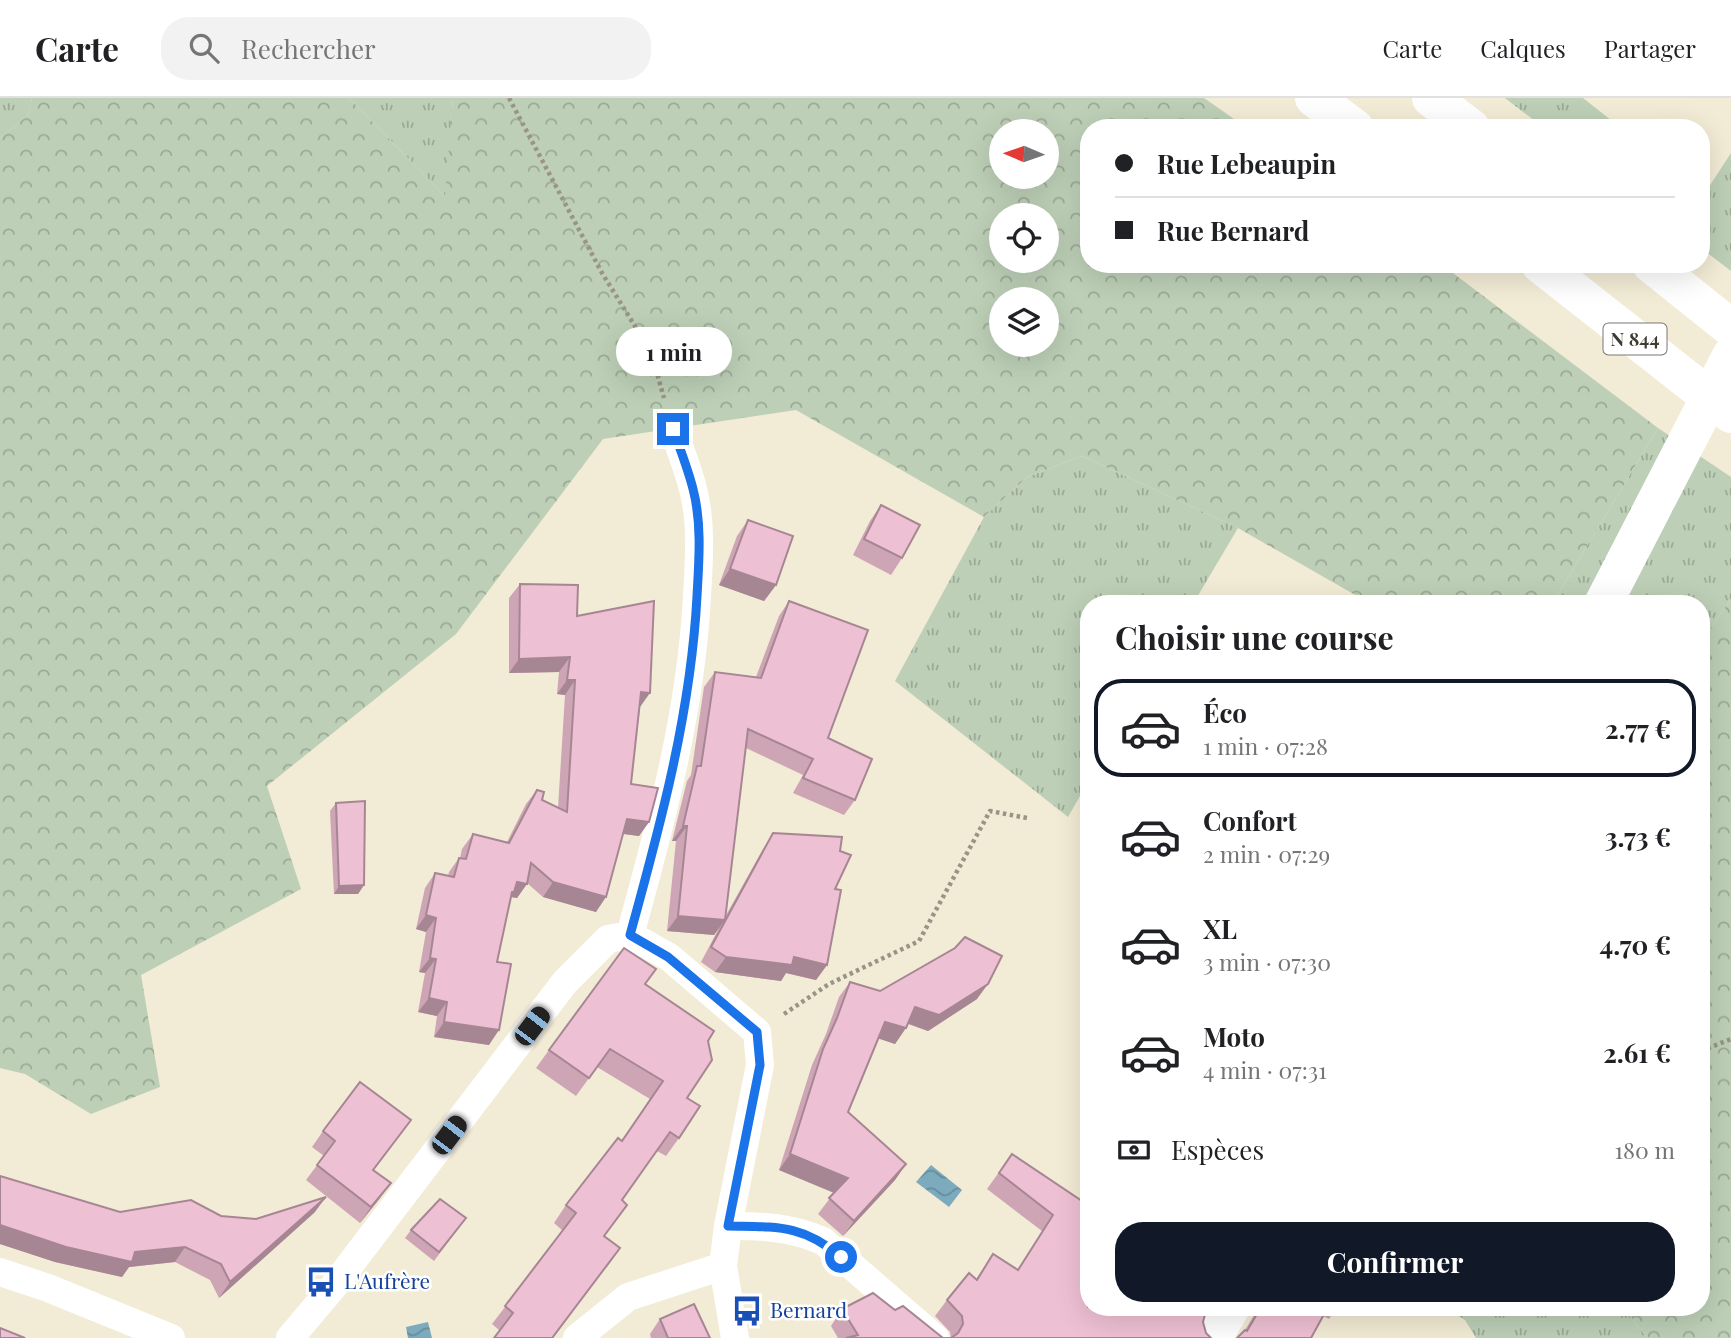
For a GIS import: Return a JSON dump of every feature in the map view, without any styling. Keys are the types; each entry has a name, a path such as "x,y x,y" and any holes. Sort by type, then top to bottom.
{"main road":[{"path":"1314,98 1343,119"},
{"path":"1431,98 1459,119"},
{"name":"N 844","path":"1551,273 1731,414"},
{"path":"1662,273 1731,328"},
{"path":"1609,595 1731,356"},
{"path":"1213,1338 1226,1316"}],"street":[{"path":"630,935 666,806 685,710 695,635 698,527 694,490 673,429"},
{"path":"290,1338 333,1287 565,982 608,939 630,935 668,957 757,1032 760,1065 728,1226 723,1266 735,1338"},
{"path":"728,1226 778,1227 803,1232 823,1241 935,1338"},
{"path":"577,1338 628,1297 723,1266"},
{"path":"0,1272 48,1288 171,1338"}],"path":[{"path":"509,98 602,273 651,352 673,429"},
{"path":"757,1032 829,984 919,941 990,811 1027,818"},
{"path":"1710,1047 1731,1039"}],"green space":[{"path":"0,98 32,98 28,115 0,138"},
{"path":"32,98 349,98 445,196 453,98 1204,98 1234,119 1080,119 1080,273 1453,273 1658,428 1557,595 1355,595 1238,528 1082,456 1027,477 984,517 796,410 603,439 456,634 267,786 301,889 141,975 160,1087 91,1114 25,1074 0,1068 0,138 28,115"},
{"path":"349,98 453,98 446,197"},
{"path":"1505,98 1583,98 1610,119 1532,119"},
{"path":"1731,153 1731,271 1710,255 1710,185"},
{"path":"1658,428 1731,477 1731,599 1710,629 1710,595 1557,595"},
{"path":"1082,456 1238,528 1198,595 1080,595 1080,796 1068,817 895,681 984,517 1027,477"},
{"path":"1731,599 1731,1338 1647,1338 1630,1316 1710,1316 1710,629"},
{"path":"1459,1316 1630,1316 1647,1338 1476,1338 1465,1320"}],"water":[{"path":"931,1165 962,1190 949,1207 916,1182"},
{"path":"428,1322 432,1338 408,1338 406,1327"}],"building":[{"path":"881,505 920,525 902,558 864,539"},
{"path":"748,520 793,536 776,585 730,569"},
{"path":"520,584 578,585 577,616 654,601 650,693 641,692 631,784 658,788 649,822 627,819 606,897 553,882 531,863 527,884 517,882 512,892 497,962 511,964 499,1030 444,1022 447,1002 429,998 436,959 430,958 436,918 426,915 435,873 454,877 459,858 466,859 473,834 509,843 537,790 544,792 542,800 567,812 575,680 567,680 570,657 519,659"},
{"path":"789,601 868,630 828,738 872,759 855,800 803,778 813,759 748,729 725,920 678,916 687,826 683,826 697,766 701,766 715,672 761,678"},
{"path":"365,801 364,885 339,886 336,803"},
{"path":"773,833 842,837 840,851 851,855 835,889 841,890 827,965 794,957 792,965 726,957 711,947"},
{"path":"965,937 1002,956 988,984 939,1015 915,1007 906,1028 885,1022 848,1112 906,1164 854,1221 829,1198 848,1178 790,1154 823,1049 850,982 880,991 955,948"},
{"path":"624,948 656,969 645,984 714,1031 708,1041 712,1060 687,1098 700,1106 679,1138 670,1132 622,1200 627,1205 604,1236 620,1248 552,1338 494,1338 513,1313 505,1306 576,1213 566,1205 618,1138 622,1141 663,1081 610,1049 589,1078 549,1050"},
{"path":"360,1082 411,1120 373,1170 391,1183 371,1207 317,1165 335,1141 323,1131"},
{"path":"1012,1154 1080,1200 1080,1316 1205,1316 1206,1333 1211,1338 951,1338 963,1324 962,1316 947,1300 969,1273 977,1280 993,1254 1018,1270 1053,1215 999,1173"},
{"path":"0,1176 120,1212 191,1200 221,1216 256,1219 326,1197 230,1282 221,1264 185,1247 135,1252 132,1262 66,1247 0,1225"},
{"path":"440,1199 466,1218 439,1252 411,1230"},
{"path":"873,1293 895,1310 903,1306 943,1338 846,1338 858,1335 842,1309"},
{"path":"694,1304 710,1338 668,1338 660,1319"},
{"path":"1256,1316 1323,1316 1311,1338 1237,1338 1247,1331"},
{"path":"0,1328 25,1338 0,1338"}],"place":[{"name":"L'Aufrère","path":"321,1282"},
{"name":"Bernard","path":"747,1311"}],"route":[{"path":"673,429 694,490 698,527 699,575 695,635 685,710 666,806 630,935 668,957 757,1032 760,1065 728,1226 778,1227 803,1232 823,1241 841,1257"}]}
